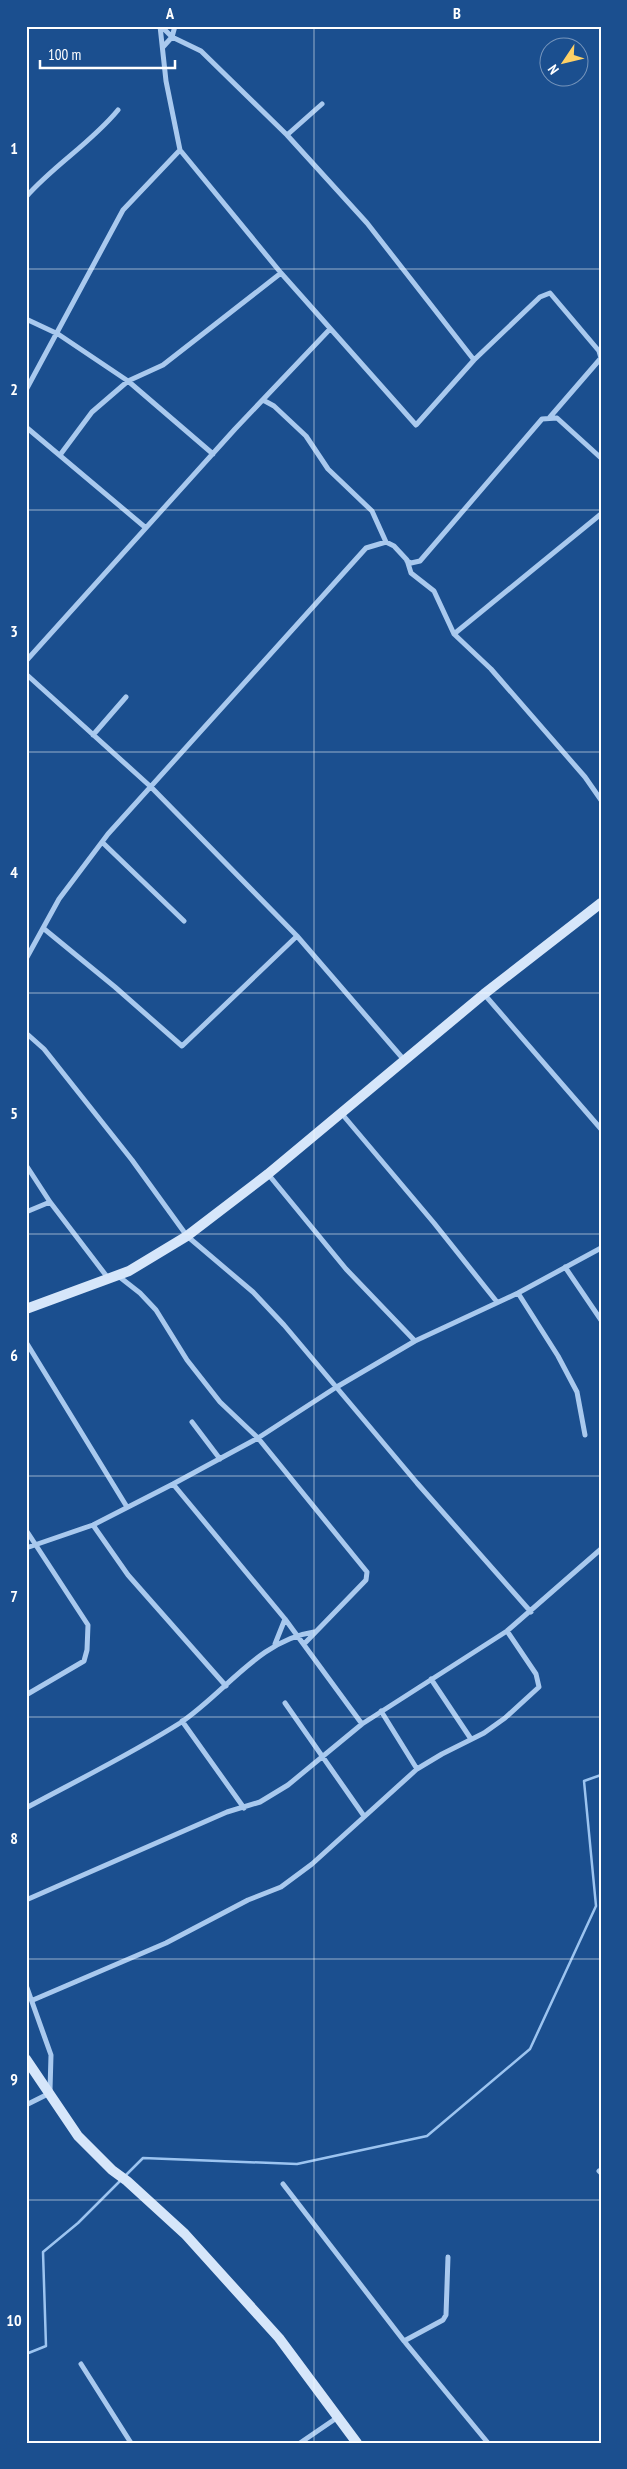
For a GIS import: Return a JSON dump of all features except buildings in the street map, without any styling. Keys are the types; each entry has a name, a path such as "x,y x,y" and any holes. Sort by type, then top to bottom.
{"street":[{"path":"160,26 172,37 201,51 287,135 367,223 474,360"},
{"path":"160,26 166,81 180,150 281,273 416,425 474,360 540,296 550,294 599,351 601,358 550,417"},
{"path":"163,47 172,37 175,26"},
{"path":"287,135 322,104"},
{"path":"26,197 103,128 118,110"},
{"path":"26,390 123,210 180,150"},
{"path":"60,455 92,412 128,381 163,365 281,273"},
{"path":"26,319 57,335 128,381 213,454"},
{"path":"26,661 213,454 330,329"},
{"path":"264,400 274,406 306,436 328,469 372,511 386,542 394,546 411,563 420,561 526,435 542,419 557,418 601,458"},
{"path":"26,427 146,528"},
{"path":"454,634 601,514"},
{"path":"26,959 59,899 102,842 366,548 386,542"},
{"path":"407,560 411,573 434,591 454,634 491,669 585,777 601,800"},
{"path":"26,674 151,787 297,936 405,1061"},
{"path":"93,735 126,697"},
{"path":"102,842 184,921"},
{"path":"26,1309 129,1271 187,1236 268,1174 484,994 601,902"},
{"path":"43,928 115,987 182,1046 297,936"},
{"path":"484,994 601,1130"},
{"path":"26,1034 44,1049 132,1160 187,1236 253,1292 284,1325 417,1484 531,1612"},
{"path":"342,1114 498,1302"},
{"path":"26,1165 50,1202 113,1277 140,1293 156,1310 187,1360 220,1402 258,1438 367,1572 366,1580 304,1644"},
{"path":"268,1174 346,1269 415,1341"},
{"path":"26,1212 50,1202"},
{"path":"26,1548 93,1524 173,1484 258,1438 335,1388 415,1341 518,1293 601,1248"},
{"path":"565,1267 601,1320"},
{"path":"518,1293 558,1356 577,1392 585,1435"},
{"path":"26,1342 127,1507"},
{"path":"192,1422 220,1459"},
{"path":"173,1484 285,1619 362,1724"},
{"path":"93,1524 128,1575 226,1686"},
{"path":"26,1530 88,1625 87,1650 84,1662 26,1694"},
{"path":"26,1900 227,1812 260,1802 288,1785 362,1724 507,1631 601,1549"},
{"path":"275,1644 285,1619"},
{"path":"33,2000 166,1943 248,1900 281,1887 312,1864 417,1769 505,1718 539,1687 536,1674 507,1631"},
{"path":"26,1808 144,1745 182,1721 275,1644 296,1635 314,1632"},
{"path":"430,1679 471,1739"},
{"path":"285,1703 364,1816"},
{"path":"381,1711 417,1769"},
{"path":"182,1721 244,1808"},
{"path":"26,1985 33,2000 51,2055 49,2095"},
{"path":"26,2059 78,2136 112,2170 127,2181 185,2234 279,2338 357,2443"},
{"path":"26,2105 49,2095"},
{"path":"283,2184 404,2341 488,2443"},
{"path":"404,2341 443,2320 446,2315 448,2256"},
{"path":"81,2364 131,2443"},
{"path":"300,2443 338,2417"}],"waterway":[{"path":"125,2176 143,2158 297,2164 427,2136 530,2049 596,1906 584,1781 601,1775"},
{"path":"26,2354 46,2346 43,2252 78,2223 121,2180"}]}
